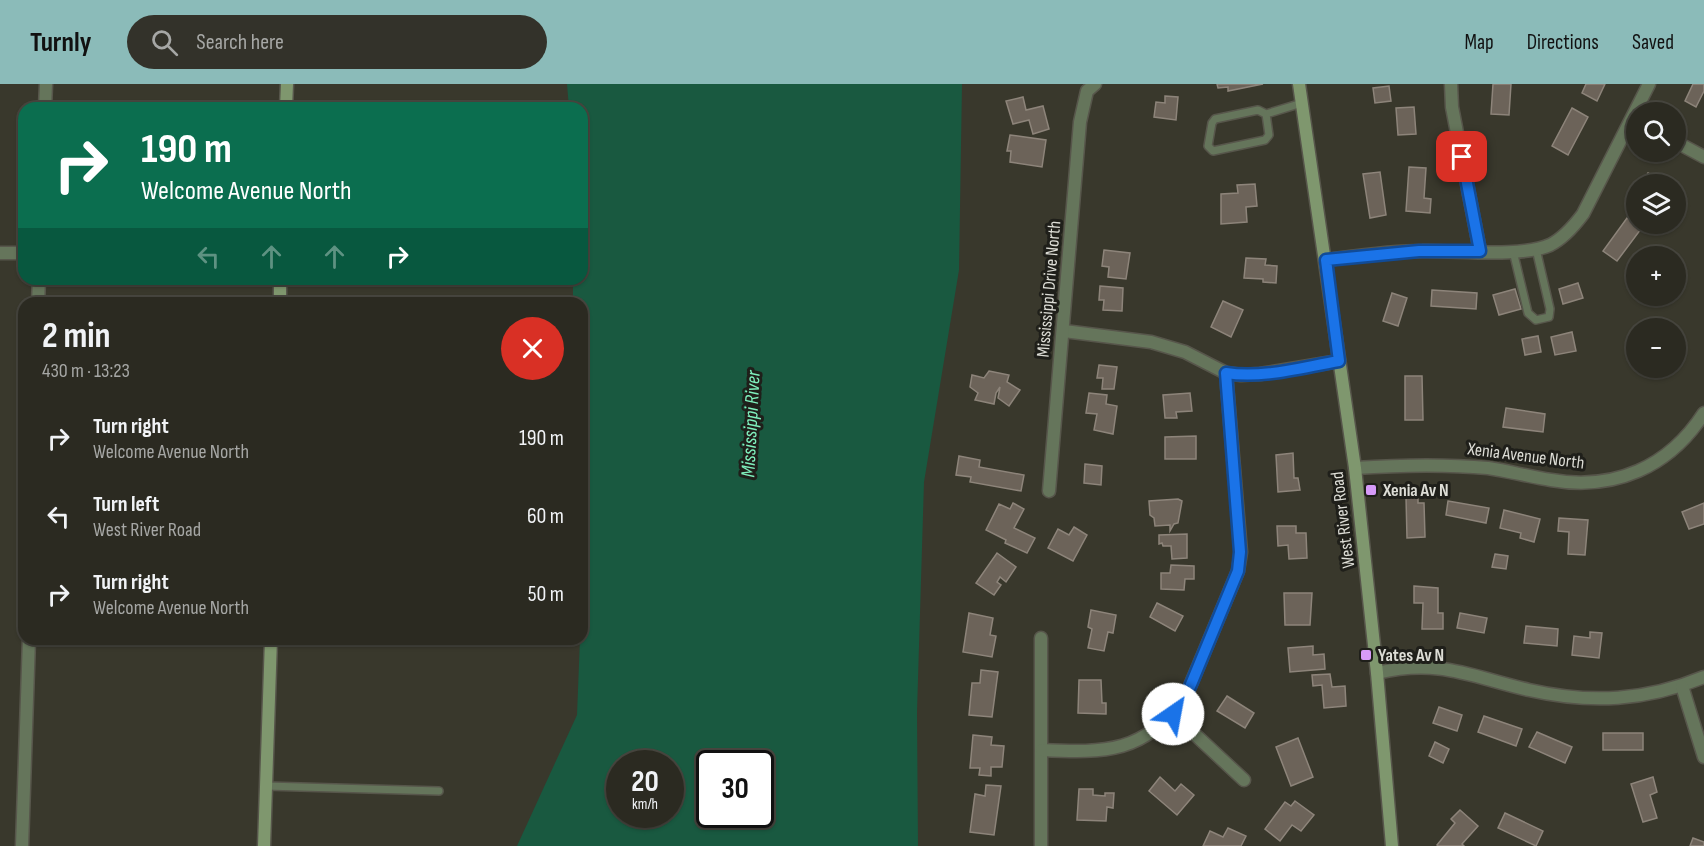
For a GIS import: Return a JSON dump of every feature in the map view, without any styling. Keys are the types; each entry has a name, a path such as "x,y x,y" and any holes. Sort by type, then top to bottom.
{"main road":[{"path":"286,102 287,84"},
{"name":"West River Road","path":"1299,84 1355,468 1377,673 1392,846"},
{"path":"264,846 271,645"}],"street":[{"path":"45,102 46,84"},
{"path":"1451,84 1452,107 1480,251"},
{"path":"1642,102 1649,84"},
{"name":"Mississippi Drive North","path":"1049,491 1080,122 1091,88"},
{"path":"1326,260 1419,251 1513,251 1536,249 1558,240 1573,227 1583,214 1626,135"},
{"path":"1686,147 1704,156"},
{"path":"0,253 18,253"},
{"path":"1064,331 1151,342 1185,352 1226,373 1241,375 1339,361"},
{"path":"1042,750 1084,752 1130,745 1151,733 1173,714 1189,690 1238,571 1240,552 1226,373"},
{"name":"Xenia Avenue North","path":"1355,468 1423,464 1460,466 1490,469 1552,481 1596,482 1619,478 1661,459 1682,441 1704,413"},
{"path":"1041,638 1041,846"},
{"path":"22,846 29,645"},
{"path":"1377,673 1417,667 1443,668 1464,671 1546,694 1588,698 1644,696 1682,686 1704,677"},
{"path":"1682,686 1704,757"},
{"path":"1173,714 1244,780"}],"lane":[{"path":"1266,114 1269,135 1265,140 1213,151 1208,146 1215,118 1258,110 1266,114 1302,103"},
{"path":"1513,251 1528,313 1536,320 1549,317 1550,309 1536,249"},
{"path":"266,786 439,791"}],"water":[{"name":"Mississippi River","path":"567,84 962,84 959,270 924,482 917,712 918,846 517,846 577,715 580,645 588,645 588,297 573,297 573,285 588,285 588,102 568,102"}],"building":[{"path":"1217,84 1263,84 1228,91 1228,87 1218,88"},
{"path":"1493,84 1511,84 1509,115 1491,114"},
{"path":"1586,84 1605,84 1597,101 1582,93"},
{"path":"1693,84 1704,84 1704,91 1696,107 1685,101"},
{"path":"1389,86 1391,101 1375,103 1373,88"},
{"path":"1165,96 1178,97 1176,120 1154,117 1156,102 1165,103"},
{"path":"1023,97 1026,110 1043,106 1049,129 1033,134 1029,120 1013,124 1006,101"},
{"path":"1414,107 1416,134 1398,135 1396,108"},
{"path":"1572,108 1588,117 1568,155 1552,146"},
{"path":"1010,135 1046,140 1042,167 1010,162 1011,151 1007,151"},
{"path":"1409,167 1426,168 1424,198 1431,199 1430,213 1406,211"},
{"path":"1380,172 1386,215 1370,218 1363,174"},
{"path":"1255,184 1257,206 1246,207 1247,222 1221,224 1221,194 1238,193 1237,185"},
{"path":"1626,219 1626,234 1637,234 1626,246 1617,261 1603,251"},
{"path":"1104,250 1130,253 1126,279 1108,277 1109,267 1102,266"},
{"path":"1246,258 1266,259 1265,265 1277,266 1276,283 1263,282 1263,279 1244,278"},
{"path":"1578,283 1583,298 1563,304 1559,289"},
{"path":"1100,286 1123,288 1122,311 1103,310 1104,300 1099,300"},
{"path":"1515,289 1521,309 1499,315 1493,295"},
{"path":"1432,290 1477,293 1476,309 1431,306"},
{"path":"1392,293 1407,298 1398,326 1383,321"},
{"path":"1223,301 1243,310 1231,337 1211,327"},
{"path":"1572,332 1576,351 1555,355 1551,337"},
{"path":"1538,336 1541,352 1525,355 1522,339"},
{"path":"1099,365 1117,367 1114,389 1102,389 1103,378 1097,378"},
{"path":"989,371 1009,375 1007,382 1020,390 1009,406 998,398 1000,387 994,404 975,400 978,393 970,387 972,375 984,378"},
{"path":"1405,376 1422,376 1423,420 1405,420"},
{"path":"1089,393 1107,395 1106,404 1117,406 1113,434 1094,430 1097,414 1086,413"},
{"path":"1190,393 1192,411 1176,412 1177,418 1165,418 1163,395"},
{"path":"1506,408 1545,414 1543,432 1503,427"},
{"path":"1196,436 1196,459 1165,459 1165,437"},
{"path":"1293,453 1294,478 1298,478 1300,490 1278,492 1276,455"},
{"path":"959,456 980,460 979,467 1024,475 1021,491 970,482 971,477 956,475"},
{"path":"1085,464 1102,466 1101,485 1084,483"},
{"path":"1418,496 1418,503 1424,503 1425,537 1407,538 1406,497"},
{"path":"1178,499 1182,501 1178,523 1174,524 1170,531 1170,525 1155,526 1154,518 1150,515 1149,501"},
{"path":"1448,501 1489,508 1486,523 1446,515"},
{"path":"1013,503 1024,509 1014,528 1035,538 1027,553 1005,543 1006,540 986,530 999,504 1010,509"},
{"path":"1704,503 1704,524 1689,529 1682,512"},
{"path":"1504,510 1540,519 1534,542 1520,538 1521,533 1500,528"},
{"path":"1559,518 1588,520 1585,555 1568,554 1569,532 1558,531"},
{"path":"1277,526 1296,526 1296,533 1306,533 1307,558 1289,559 1288,545 1278,546"},
{"path":"1074,527 1087,535 1073,561 1048,548 1058,529 1069,535"},
{"path":"1187,534 1187,558 1172,559 1171,546 1159,544 1159,535"},
{"path":"997,553 1016,567 1006,582 1000,577 997,582 1001,585 994,595 976,583"},
{"path":"1495,554 1508,556 1506,569 1492,567"},
{"path":"1171,565 1194,566 1194,579 1185,579 1184,590 1161,589 1161,573 1170,573"},
{"path":"1414,586 1438,588 1438,613 1443,613 1443,629 1422,629 1423,603 1414,603"},
{"path":"1284,593 1312,593 1310,625 1285,625"},
{"path":"1157,603 1183,616 1175,631 1150,617"},
{"path":"1091,610 1116,615 1113,633 1108,632 1104,651 1088,648 1092,629 1088,627"},
{"path":"969,613 993,618 990,635 996,636 992,657 963,652"},
{"path":"1460,613 1487,618 1484,633 1457,628"},
{"path":"1526,626 1558,629 1557,646 1524,643"},
{"path":"1590,632 1602,633 1599,658 1572,655 1574,636 1590,638"},
{"path":"1313,646 1313,655 1324,654 1325,669 1290,672 1288,648"},
{"path":"981,670 998,672 992,717 969,715 972,683 980,683"},
{"path":"1330,674 1332,687 1345,686 1346,706 1324,708 1322,685 1313,686 1312,675"},
{"path":"1079,680 1101,680 1102,703 1106,703 1106,714 1078,713"},
{"path":"1227,696 1254,713 1245,728 1217,711"},
{"path":"1439,707 1462,715 1457,731 1433,723"},
{"path":"1484,716 1522,729 1516,746 1478,732"},
{"path":"1537,732 1572,747 1565,763 1529,747"},
{"path":"1603,733 1643,733 1643,750 1603,750"},
{"path":"973,735 992,737 991,745 1004,746 1002,767 991,767 991,776 979,775 980,768 970,768"},
{"path":"1298,738 1313,777 1291,786 1276,747"},
{"path":"1435,742 1449,749 1443,763 1429,756"},
{"path":"1160,777 1175,791 1181,784 1194,795 1177,815 1149,791"},
{"path":"1653,777 1657,792 1650,795 1657,818 1643,822 1631,784"},
{"path":"986,785 1001,786 994,835 970,832 975,794 985,796"},
{"path":"1079,789 1093,789 1093,795 1105,796 1105,793 1114,793 1113,808 1107,807 1106,821 1077,820"},
{"path":"1295,801 1314,815 1301,831 1292,825 1280,841 1265,829 1285,802 1291,806"},
{"path":"1460,810 1478,826 1462,844 1464,846 1438,846 1455,823 1451,819"},
{"path":"1505,813 1543,831 1536,846 1498,828"},
{"path":"1228,828 1246,836 1241,846 1203,846 1210,831 1223,837"},
{"path":"1693,838 1704,842 1704,846 1690,846"}],"place":[{"name":"Xenia Av N","path":"1371,490"},
{"name":"Yates Av N","path":"1366,655"}],"route":[{"path":"1173,714 1185,698 1238,571 1240,552 1226,373 1260,374 1339,361 1326,260 1419,251 1480,251 1462,157"}]}
